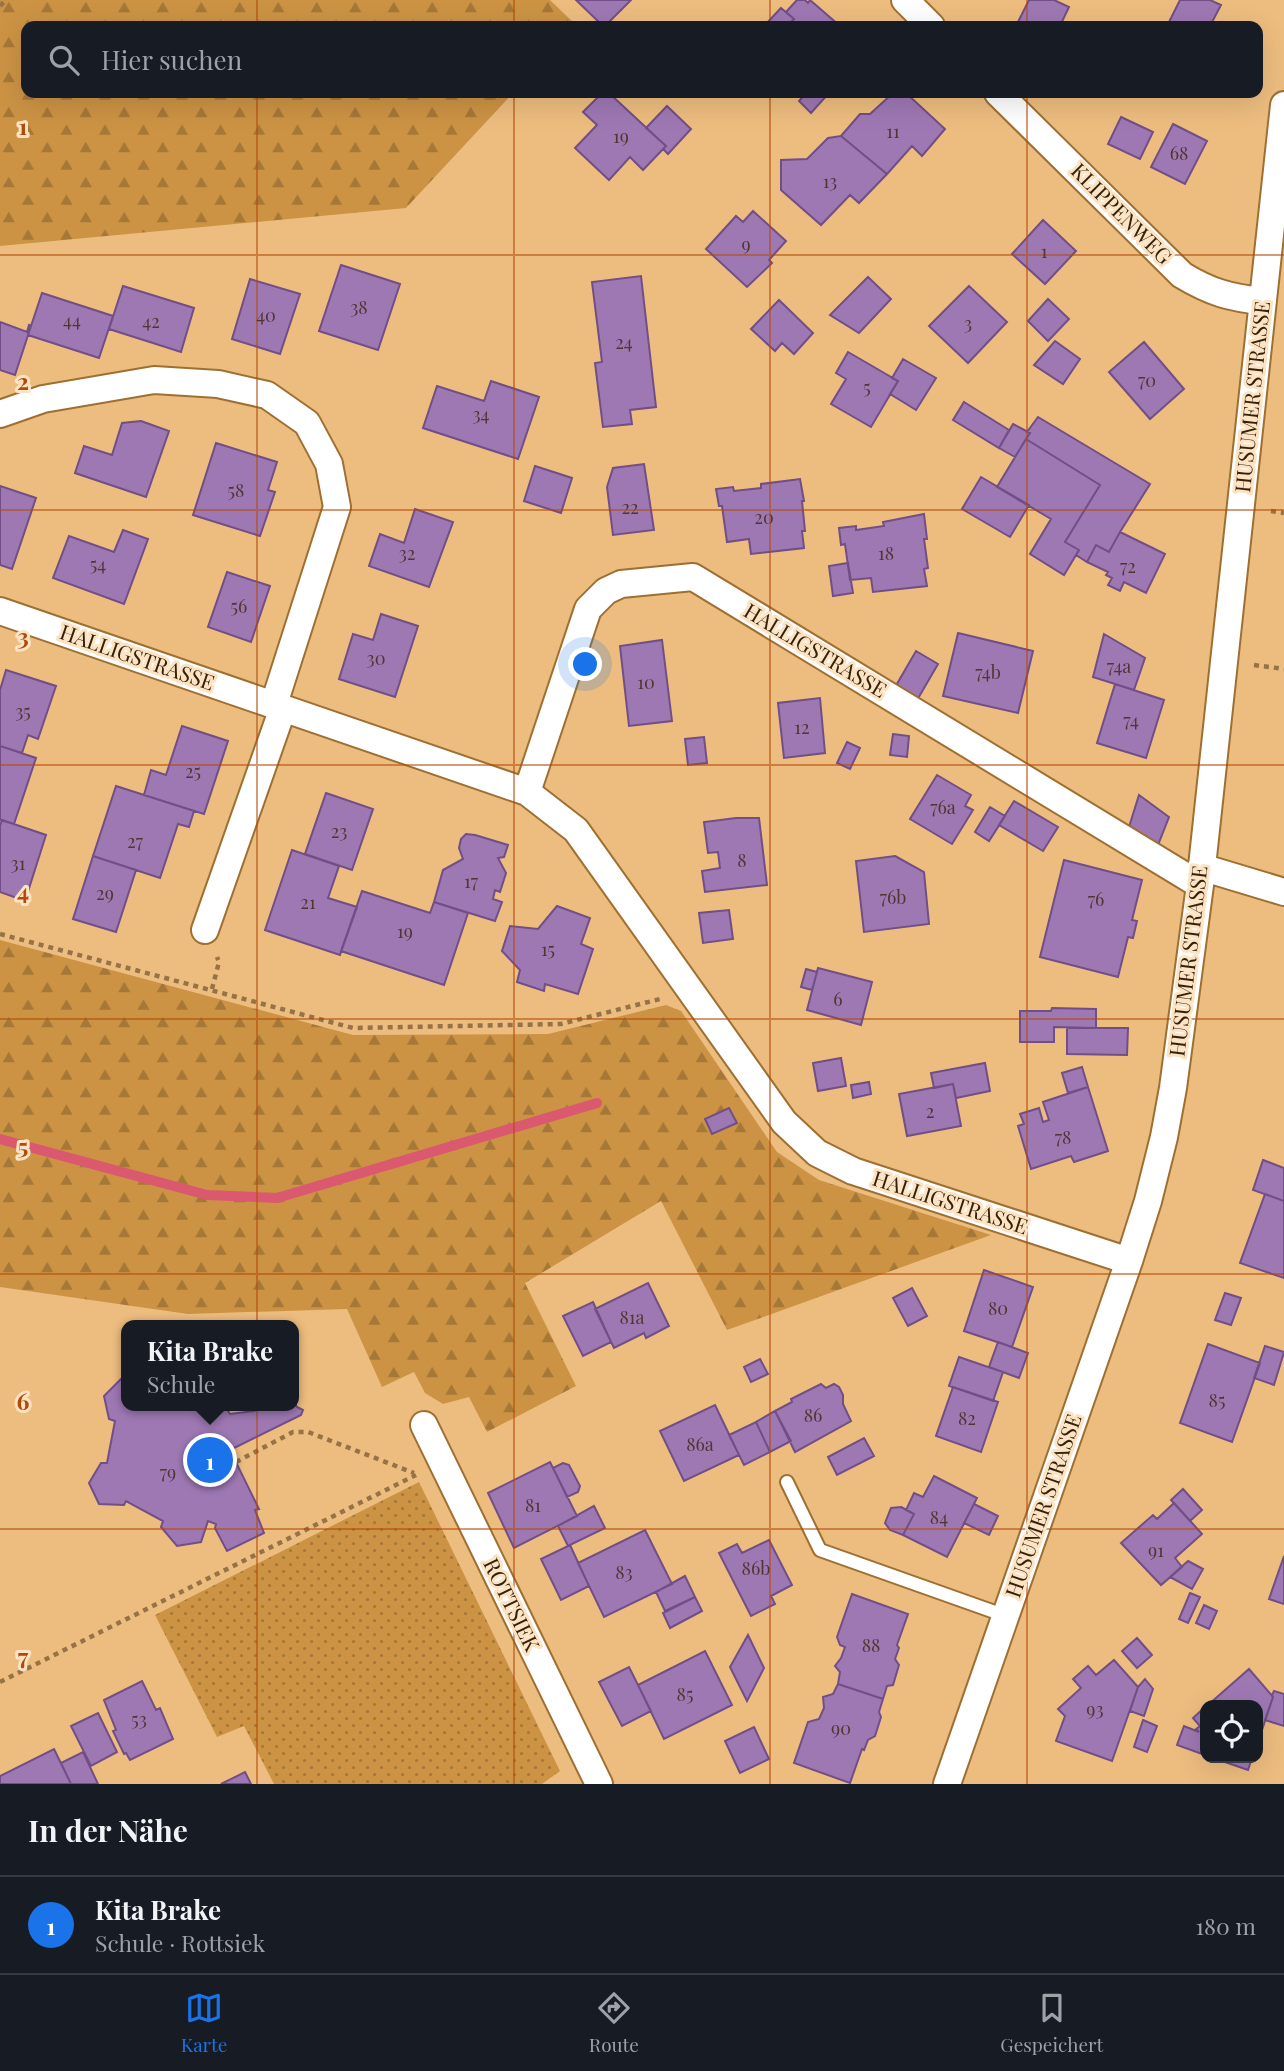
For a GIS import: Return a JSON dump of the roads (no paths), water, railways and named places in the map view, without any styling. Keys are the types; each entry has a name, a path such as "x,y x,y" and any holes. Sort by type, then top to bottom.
{"street":[{"path":"905,0 926,21"},
{"name":"KLIPPENWEG","path":"1003,98 1182,275 1221,295 1263,301"},
{"name":"HUSUMER STRASSE","path":"947,1784 1129,1261 1164,1137 1173,1088 1200,876 1263,301 1277,243 1284,105"},
{"path":"0,414 43,400 154,380 218,384 267,396 307,424 329,464 337,506 279,706 205,930"},
{"name":"HALLIGSTRASSE","path":"527,792 588,609 606,591 621,584 693,577 1200,876 1284,892"},
{"name":"HALLIGSTRASSE","path":"0,611 527,792 576,830 783,1122 817,1153 853,1171 1129,1261"},
{"name":"ROTTSIEK","path":"424,1425 599,1784"}],"lane":[{"path":"788,1482 820,1550 1006,1616"}],"waterway":[{"path":"0,1139 207,1195 277,1198 597,1103"}],"place":[{"name":"Kita Brake","path":"210,1460"}]}
